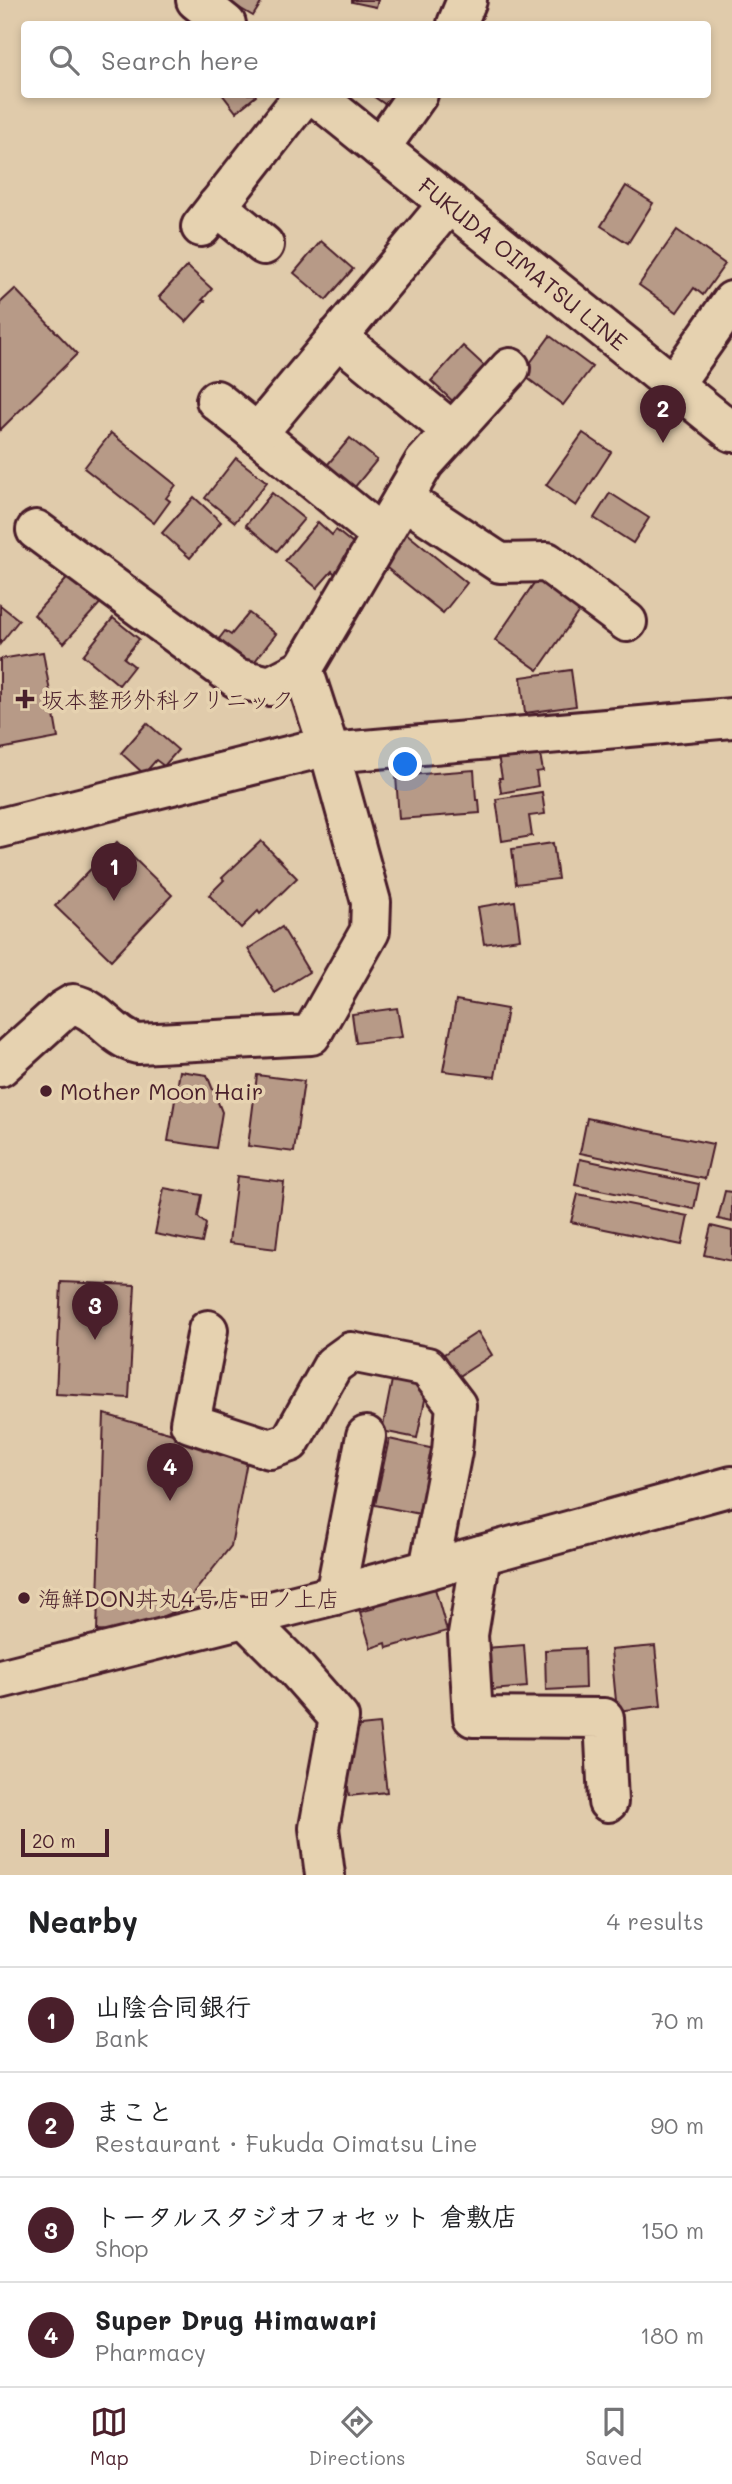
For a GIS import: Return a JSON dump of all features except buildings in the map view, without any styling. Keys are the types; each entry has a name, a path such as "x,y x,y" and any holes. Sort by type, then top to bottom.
{"street":[{"path":"196,0 222,21"},
{"path":"458,21 467,0"},
{"path":"264,245 209,217 302,98"},
{"name":"FUKUDA OIMATSU LINE","path":"318,98 732,432"},
{"path":"380,149 415,98"},
{"path":"257,434 449,204"},
{"path":"673,384 732,301"},
{"path":"337,337 453,431"},
{"path":"36,530 236,678 270,686 303,669 424,463 510,368"},
{"path":"216,400 382,535"},
{"path":"403,499 500,563 547,562 627,622"},
{"path":"0,1067 73,1004 84,1006 117,1035 138,1044 311,1035 370,931 371,902 327,743 303,669"},
{"path":"0,828 327,743 732,718"},
{"path":"208,1330 190,1423 270,1450 290,1442 333,1365 351,1352 427,1367 456,1405 452,1451 429,1569"},
{"path":"335,1595 366,1436"},
{"path":"0,1679 335,1595 732,1486"},
{"path":"481,1555 468,1635 473,1717 604,1718 608,1802"},
{"path":"243,1616 295,1668 339,1718 320,1828 325,1875"}],"place":[{"name":"まこと","path":"663,443"},
{"name":"坂本整形外科クリニック","path":"25,699"},
{"name":"山陰合同銀行","path":"114,901"},
{"name":"Mother Moon Hair","path":"46,1091"},
{"name":"トータルスタジオフォセット 倉敷店","path":"95,1340"},
{"name":"Super Drug Himawari","path":"170,1501"},
{"name":"海鮮DON丼丸4号店 田ノ上店","path":"24,1598"}]}
